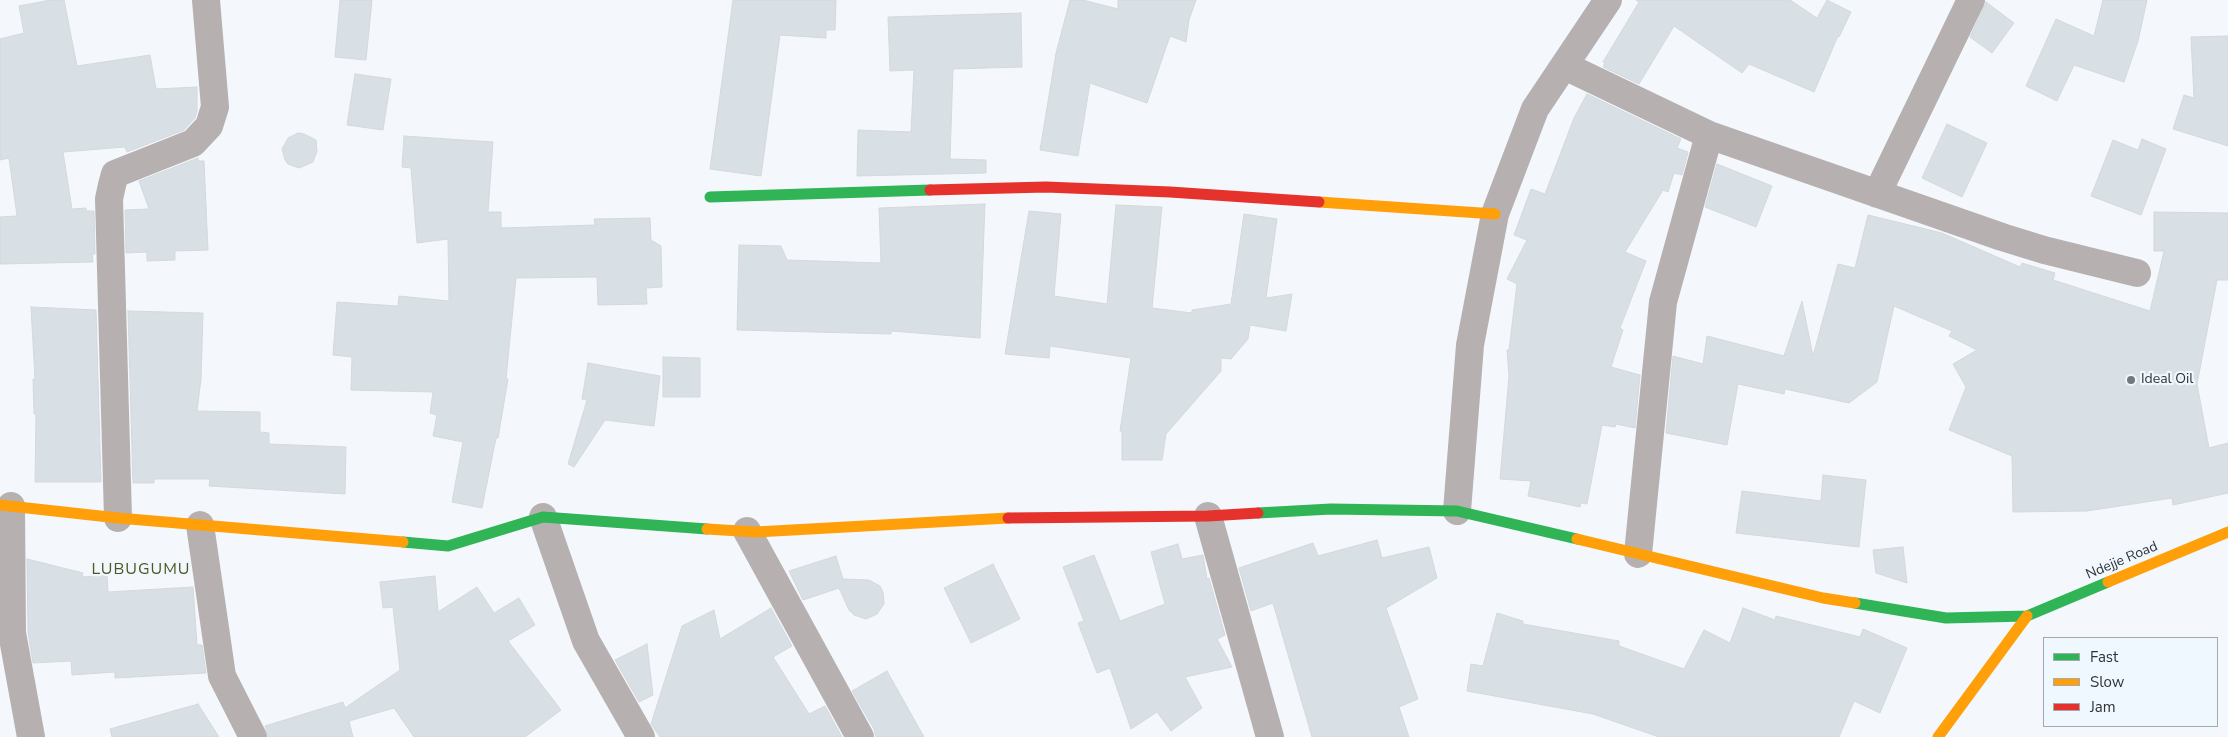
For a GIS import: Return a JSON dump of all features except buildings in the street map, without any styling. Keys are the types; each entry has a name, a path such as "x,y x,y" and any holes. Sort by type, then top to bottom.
{"street":[{"path":"118,518 110,192 115,174 194,143 209,126 215,107 206,0"},
{"path":"1457,511 1470,345 1495,214 1535,109 1608,0"},
{"path":"1877,194 1971,0"},
{"path":"1564,66 1710,135 2019,242 2137,273"},
{"path":"1638,554 1663,302 1710,135"},
{"path":"710,197 1046,186 1170,192 1495,214"},
{"path":"31,737 12,633 5,506 118,518 448,546 543,517 747,531 1041,516 1208,516 1331,509 1457,511 1824,598 1946,618 2027,616"},
{"path":"1208,516 1270,737"},
{"path":"543,517 586,641 641,737"},
{"path":"200,525 222,676 252,737"},
{"path":"747,531 860,737"},
{"name":"Ndejje Road","path":"2027,616 2228,532"},
{"path":"1938,737 2027,616"}],"traffic: fast":[{"path":"710,197 930,190"},
{"path":"1258,513 1331,509 1457,511 1577,539"},
{"path":"403,542 448,546 543,517 707,529"},
{"path":"1855,603 1946,618 2027,616 2108,582"}],"traffic: slow":[{"path":"1319,202 1495,214"},
{"path":"0,505 118,518 403,542"},
{"path":"707,529 756,532 1008,518"},
{"path":"2108,582 2228,532"},
{"path":"1577,539 1823,598 1855,603"},
{"path":"1938,737 2027,616"}],"traffic: jam":[{"path":"930,190 1046,187 1170,192 1319,202"},
{"path":"1008,518 1208,516 1258,513"}],"place":[{"name":"Ideal Oil","path":"2131,380"}],"district":[{"name":"LUBUGUMU","path":"141,570"}]}
